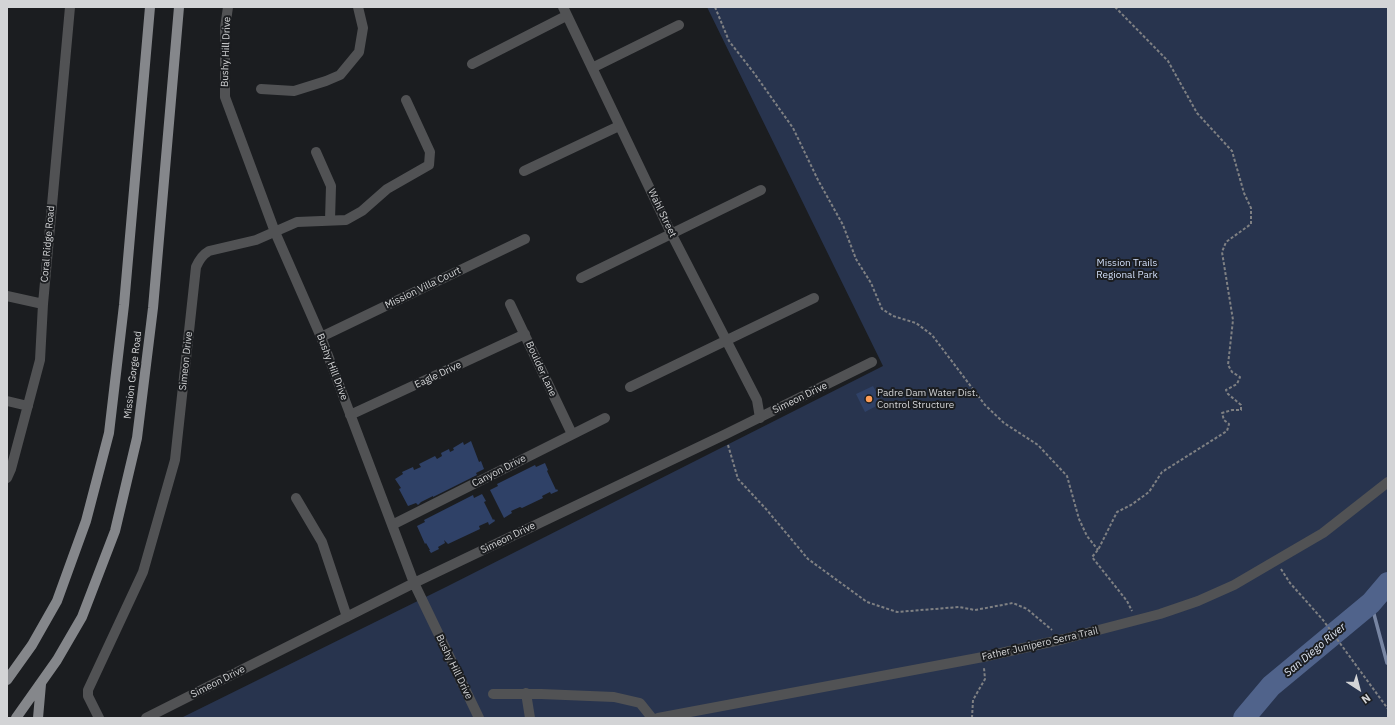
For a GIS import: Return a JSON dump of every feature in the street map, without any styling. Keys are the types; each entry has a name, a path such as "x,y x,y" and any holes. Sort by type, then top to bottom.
{"main road":[{"name":"Mission Gorge Road","path":"7,680 32,645 57,601 86,521 109,433 124,305 150,7"},
{"name":"Mission Gorge Road","path":"16,718 57,660 82,617 114,531 138,438 153,308 179,7"},
{"path":"38,718 41,684"}],"street":[{"name":"Coral Ridge Road","path":"7,478 11,469 40,360 43,304 70,7"},
{"name":"Bushy Hill Drive","path":"228,7 225,28 225,97 275,232 321,337 414,583 479,718"},
{"path":"261,89 294,91 340,75 359,52 363,28 358,7"},
{"path":"472,64 565,11"},
{"name":"Wahl Street","path":"565,11 671,233 757,400 760,418"},
{"path":"592,68 679,25"},
{"name":"Simeon Drive","path":"99,718 88,696 88,690 143,572 175,460 196,267 198,261 204,253 209,251 256,240 297,222 346,220 362,211 387,190 429,165 430,152 406,100"},
{"path":"524,171 619,126"},
{"path":"316,152 331,186 330,220"},
{"path":"581,278 761,190"},
{"name":"Mission Villa Court","path":"321,337 525,238"},
{"path":"7,296 43,304"},
{"path":"630,387 814,298"},
{"name":"Boulder Lane","path":"510,304 572,434"},
{"name":"Eagle Drive","path":"350,415 524,334"},
{"name":"Simeon Drive","path":"146,718 414,583 760,418 872,362"},
{"path":"7,401 28,406"},
{"name":"Canyon Drive","path":"392,525 605,418"},
{"name":"Father Junipero Serra Trail","path":"658,718 983,657 1064,639 1160,614 1198,601 1234,585 1323,533 1388,482"},
{"path":"296,498 322,542 347,617"},
{"path":"526,693 530,718"},
{"path":"493,694 526,693 614,697 640,703 652,718"}],"path":[{"path":"715,7 729,41 793,128 818,180 843,225 856,259 871,282 882,309 893,316 916,323 932,335 985,406 1004,423 1038,445 1067,476 1079,519 1087,536 1098,550"},
{"path":"1115,7 1168,61 1197,113 1232,151 1244,193 1251,208 1251,224 1226,242 1222,252 1233,320 1228,365 1232,372 1240,377 1237,384 1226,390 1228,394 1241,405 1241,410 1232,410 1222,413 1224,420 1229,424 1227,431 1162,472 1149,492 1131,505 1117,512 1098,550 1092,557 1127,601 1137,621"},
{"path":"726,434 738,479 766,509 808,559 867,602 897,612 959,607 975,610 1014,603 1027,609 1064,639"},
{"path":"1275,561 1290,583 1323,620 1388,710"},
{"path":"972,718 973,700 985,679 983,657"}],"green space":[{"name":"Mission Trails Regional Park","path":"707,7 1388,7 1388,718 181,718 446,587 883,366"}],"building":[{"name":"Padre Dam Water Dist. Control Structure","path":"873,386 882,403 865,412 856,394"},
{"path":"471,441 479,462 481,461 484,469 476,473 477,475 421,502 418,505 416,503 408,506 399,489 401,488 395,479 403,474 402,472 413,467 414,470 421,467 419,464 435,456 437,459 442,456 441,453 449,449 450,452 454,450 453,448 463,442 464,445"},
{"path":"545,463 548,470 547,471 556,490 557,489 558,491 551,494 550,492 542,496 543,498 522,508 520,507 511,511 512,513 504,518 490,490 498,486 497,484 535,465 536,467"},
{"path":"482,494 486,501 484,502 493,520 494,519 495,521 489,525 488,522 479,526 480,529 448,544 444,540 445,543 438,547 439,549 431,553 417,526 425,522 424,520 473,495 474,498"}],"waterway":[{"name":"San Diego River","path":"1244,718 1271,686 1371,603 1388,583"},
{"path":"1371,603 1388,663"}],"place":[{"name":"Padre Dam Water Dist. Control Structure","path":"869,399"}]}
